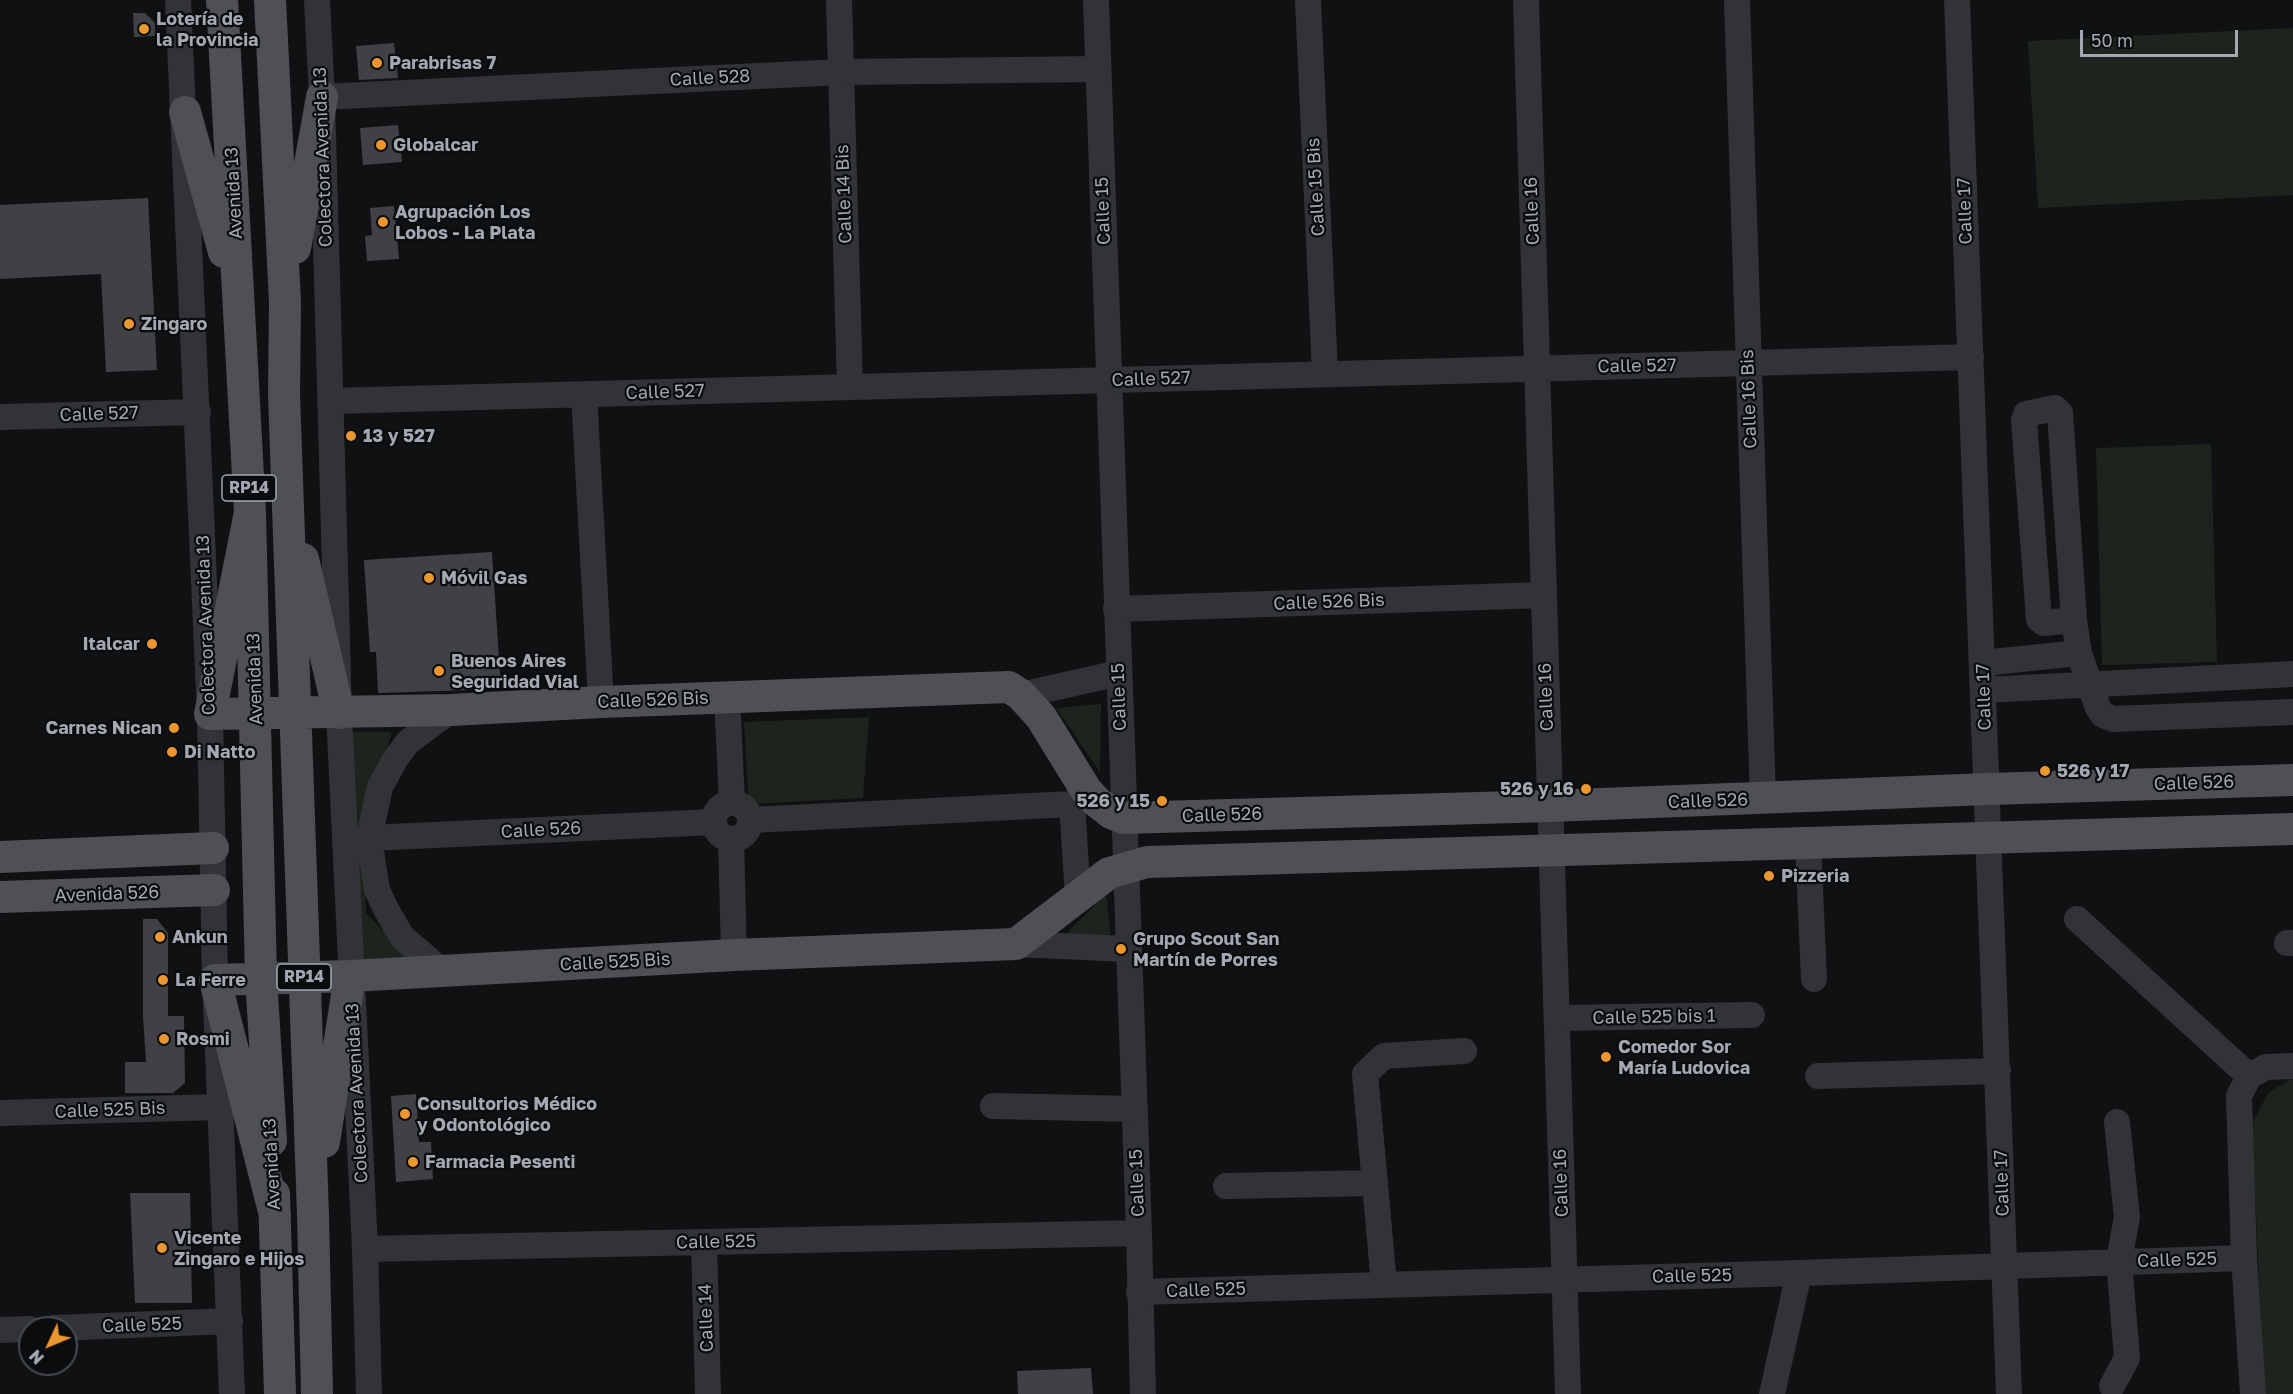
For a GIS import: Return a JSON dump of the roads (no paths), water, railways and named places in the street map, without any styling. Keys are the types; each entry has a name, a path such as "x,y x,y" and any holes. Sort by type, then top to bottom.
{"main road":[{"name":"Avenida 13","path":"222,0 241,310 250,512 261,977 275,1215 280,1394"},
{"name":"RP14","path":"270,0 285,302 284,394 313,1214 317,1394"},
{"path":"285,302 322,97"},
{"path":"185,112 241,310"},
{"path":"287,492 339,713"},
{"path":"210,714 250,512"},
{"name":"Calle 526 Bis","path":"210,714 451,710 998,686 1009,687 1021,695"},
{"path":"1021,695 1041,717 1079,797 1097,802 1111,813 1123,818"},
{"name":"Calle 526","path":"1123,818 1550,806 2293,780"},
{"path":"1016,944 1109,873 1148,862 2293,830"},
{"path":"0,857 213,848"},
{"name":"Avenida 526","path":"0,897 214,890"},
{"name":"Calle 525 Bis","path":"215,980 350,976 734,955 1016,944"},
{"path":"313,1214 350,976"},
{"path":"215,980 275,1215"}],"street":[{"name":"Colectora Avenida 13","path":"178,0 185,112 210,714 219,1107 232,1394"},
{"name":"Colectora Avenida 13","path":"317,0 322,97 339,713 365,1249 369,1394"},
{"name":"Calle 14 Bis","path":"839,0 850,387"},
{"name":"Calle 15","path":"1096,0 1143,1394"},
{"name":"Calle 15 Bis","path":"1308,0 1325,374"},
{"name":"Calle 16","path":"1526,0 1568,1394"},
{"name":"Calle 16 Bis","path":"1737,0 1763,799"},
{"name":"Calle 17","path":"1957,0 2009,1394"},
{"name":"Calle 528","path":"322,97 841,72 1098,69"},
{"name":"Calle 527","path":"331,401 1971,357"},
{"path":"584,394 601,702"},
{"path":"2074,620 2044,623 2039,619 2024,420 2026,414 2055,408 2060,413 2074,620 2079,653 2098,708 2103,715 2113,719 2293,712"},
{"name":"Calle 527","path":"0,417 198,412"},
{"name":"Calle 526 Bis","path":"1116,609 1543,595"},
{"path":"1983,663 2079,653"},
{"path":"1021,695 1119,673"},
{"path":"1984,690 2293,674"},
{"path":"727,697 732,802"},
{"path":"442,971 402,937 387,911 377,890 369,838 380,787 396,758 408,742 451,710"},
{"path":"750,820 1079,797 1078,897"},
{"path":"722,830 742,835 749,826 749,814 742,806 732,802 721,806 714,816 722,830 734,955"},
{"name":"Calle 526","path":"369,838 722,830"},
{"path":"1808,843 1814,979"},
{"path":"2077,919 2249,1076"},
{"name":"Calle 525 Bis","path":"1016,944 1128,949"},
{"name":"Calle 525 bis 1","path":"1557,1018 1752,1015"},
{"path":"1384,1284 1365,1074 1384,1056 1464,1051"},
{"path":"2253,1394 2244,1258 2239,1096 2249,1076 2266,1067 2293,1066"},
{"path":"1818,1076 1998,1071"},
{"path":"993,1106 1134,1109"},
{"name":"Calle 525 Bis","path":"0,1113 219,1107"},
{"path":"2112,1386 2127,1358 2119,1261 2127,1217 2117,1122"},
{"path":"1226,1186 1375,1183"},
{"name":"Calle 525","path":"365,1249 1139,1233"},
{"name":"Calle 14","path":"704,1242 708,1394"},
{"name":"Calle 525","path":"1139,1292 2244,1258"},
{"path":"1772,1394 1799,1273"},
{"name":"Calle 525","path":"78,1327 230,1321"},
{"path":"0,1330 18,1329"}],"place":[{"name":"Lotería de la Provincia","path":"144,29"},
{"name":"Parabrisas 7","path":"377,63"},
{"name":"Globalcar","path":"381,145"},
{"name":"Agrupación Los Lobos - La Plata","path":"383,222"},
{"name":"Zingaro","path":"129,324"},
{"name":"13 y 527","path":"351,436"},
{"name":"Móvil Gas","path":"429,578"},
{"name":"Italcar","path":"152,644"},
{"name":"Buenos Aires Seguridad Vial","path":"439,671"},
{"name":"Carnes Nican","path":"174,728"},
{"name":"Di Natto","path":"172,752"},
{"name":"526 y 17","path":"2045,771"},
{"name":"526 y 16","path":"1586,789"},
{"name":"526 y 15","path":"1162,801"},
{"name":"Pizzeria","path":"1769,876"},
{"name":"Ankun","path":"160,937"},
{"name":"Grupo Scout San Martín de Porres","path":"1121,949"},
{"name":"La Ferre","path":"163,980"},
{"name":"Rosmi","path":"164,1039"},
{"name":"Comedor Sor María Ludovica","path":"1606,1057"},
{"name":"Consultorios Médico y Odontológico","path":"405,1114"},
{"name":"Farmacia Pesenti","path":"413,1162"},
{"name":"Vicente Zingaro e Hijos","path":"162,1248"}]}
